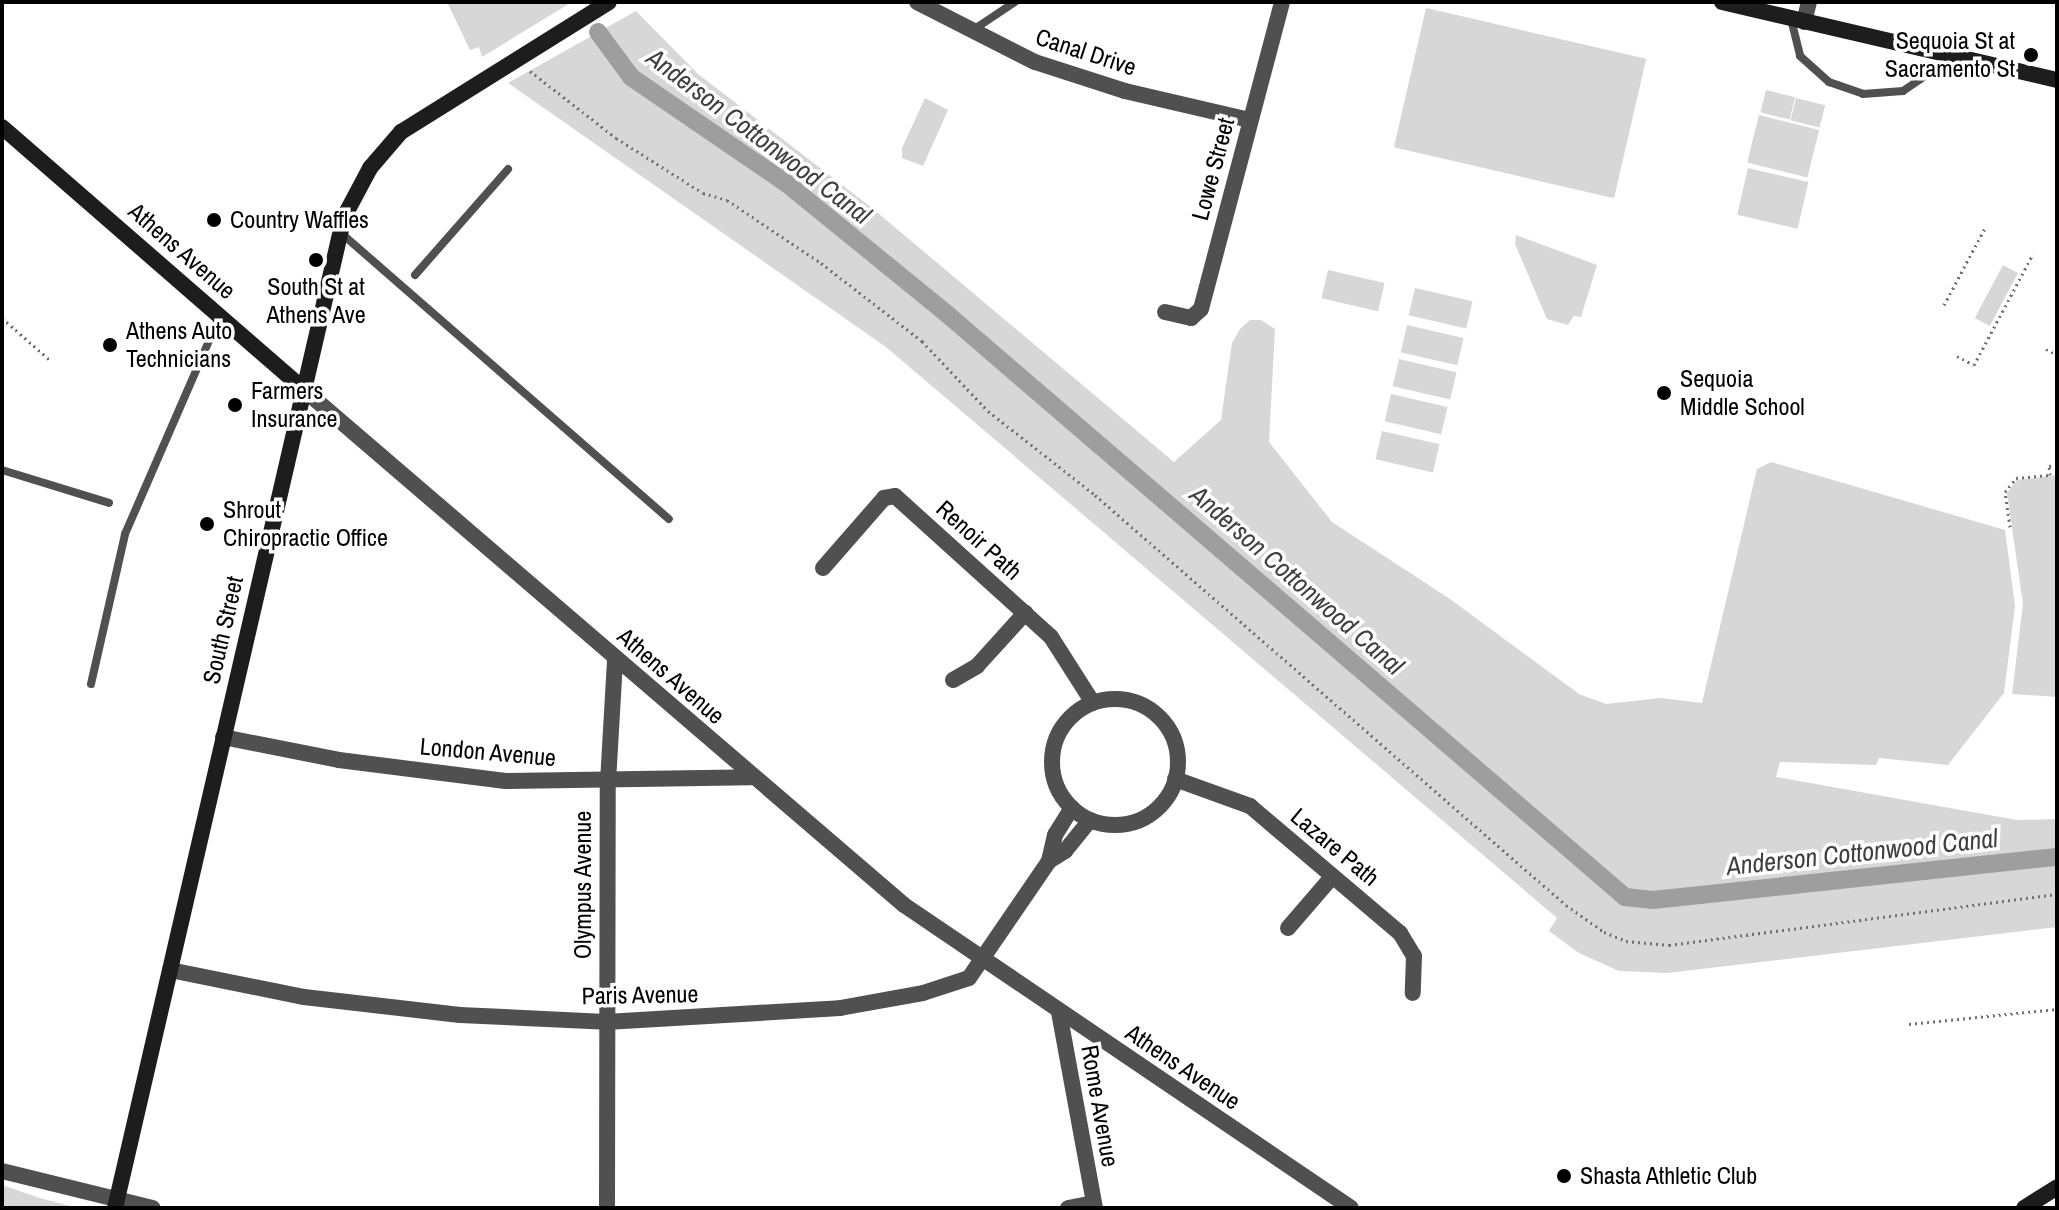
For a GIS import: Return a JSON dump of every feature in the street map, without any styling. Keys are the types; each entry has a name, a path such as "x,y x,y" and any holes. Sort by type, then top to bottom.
{"street":[{"name":"South Street","path":"115,1205 340,231 356,191 393,140 432,108 609,2"},
{"name":"Canal Drive","path":"917,2 969,33 1088,80 1250,120"},
{"name":"Lowe Street","path":"1165,312 1191,318 1201,309 1282,2"},
{"path":"1722,2 2057,80"},
{"path":"1798,20 1809,2"},
{"name":"Athens Avenue","path":"2,127 856,868 981,959 1351,1208"},
{"name":"Renoir Path","path":"823,568 884,498 895,496 1061,648 1093,703"},
{"path":"953,680 977,666 1025,613"},
{"name":"Olympus Avenue","path":"607,1208 608,782 615,659"},
{"path":"1127,700 1157,716 1176,745 1175,779 1161,804 1138,820 1111,825 1090,820 1072,808 1056,785 1052,757 1069,719 1093,703 1127,700"},
{"name":"London Avenue","path":"223,737 446,775 608,782 751,777"},
{"name":"Lazare Path","path":"1175,779 1250,806 1405,939 1416,965 1413,993"},
{"name":"Paris Avenue","path":"170,970 304,997 460,1015 606,1022 840,1008 923,993 969,978 1049,861 1055,835 1072,808"},
{"name":"Paris Avenue","path":"1049,861 1065,851 1090,820"},
{"path":"1288,928 1332,877"},
{"name":"Rome Avenue","path":"1059,1012 1095,1206"},
{"path":"2,1171 115,1205 153,1208"},
{"path":"2024,1208 2057,1187"},
{"path":"1068,1208 1095,1206"}],"lane":[{"path":"969,33 1015,2"},
{"path":"1798,20 1800,56 1829,82 1863,94 1903,91 1954,56"},
{"path":"415,275 508,169"},
{"path":"340,231 669,519"},
{"path":"91,684 125,534 220,315"},
{"path":"2,470 109,503"}],"path":[{"path":"515,58 616,138 790,242 922,341 988,411 1095,495 1507,854 1604,932 1636,943 1669,945 2057,894"},
{"path":"1944,305 1985,228"},
{"path":"1957,356 1974,365 2033,254"},
{"path":"2,318 50,360"},
{"path":"2046,349 2057,355"},
{"path":"2010,527 2005,492 2016,478 2050,475 2049,466 2057,465"},
{"path":"1909,1024 2057,1009"}],"shaded area":[{"path":"447,2 572,2 482,57 479,47 470,50"},
{"path":"1426,8 1646,59 1614,198 1394,147"},
{"path":"636,11 698,74 872,208 1174,462 1221,420 1232,343 1240,329 1250,320 1261,320 1275,329 1269,442 1332,522 1450,599 1579,694 1606,704 1661,698 1702,703 1757,469 1771,462 2005,530 2015,606 2004,693 1948,765 1879,758 1876,765 1780,762 1776,777 2017,820 2057,819 2057,927 1667,973 1619,971 1579,953 1549,931 1557,918 886,347 508,83"},
{"path":"1766,90 1795,97 1790,120 1760,112"},
{"path":"925,98 948,110 923,166 902,158 902,148"},
{"path":"1796,98 1825,105 1820,128 1790,120"},
{"path":"1759,115 1819,130 1807,178 1747,163"},
{"path":"1748,168 1808,182 1798,229 1737,215"},
{"path":"1516,235 1597,265 1581,317 1574,316 1568,325 1547,319 1515,244"},
{"path":"2003,265 2018,273 1990,326 1975,318"},
{"path":"1328,270 1385,283 1378,311 1321,298"},
{"path":"1415,288 1472,301 1466,329 1409,315"},
{"path":"1407,325 1464,338 1457,365 1401,352"},
{"path":"1399,359 1456,372 1450,400 1393,386"},
{"path":"1391,394 1448,407 1441,434 1385,421"},
{"path":"1382,431 1439,444 1433,473 1375,459"},
{"path":"2057,475 2057,697 2012,694 2023,604 2007,493 2017,480"},
{"path":"2,1185 40,1198 78,1208 2,1208"}],"waterway":[{"name":"Anderson Cottonwood Canal","path":"598,32 631,77 786,183 947,314 1625,897 1653,900 2057,857"}],"place":[{"name":"Sequoia St at Sacramento St","path":"2031,55"},
{"name":"Country Waffles","path":"214,220"},
{"name":"South St at Athens Ave","path":"316,260"},
{"name":"Athens Auto Technicians","path":"110,345"},
{"name":"Sequoia Middle School","path":"1664,393"},
{"name":"Farmers Insurance","path":"235,405"},
{"name":"Shrout Chiropractic Office","path":"207,524"},
{"name":"Shasta Athletic Club","path":"1564,1176"}]}
